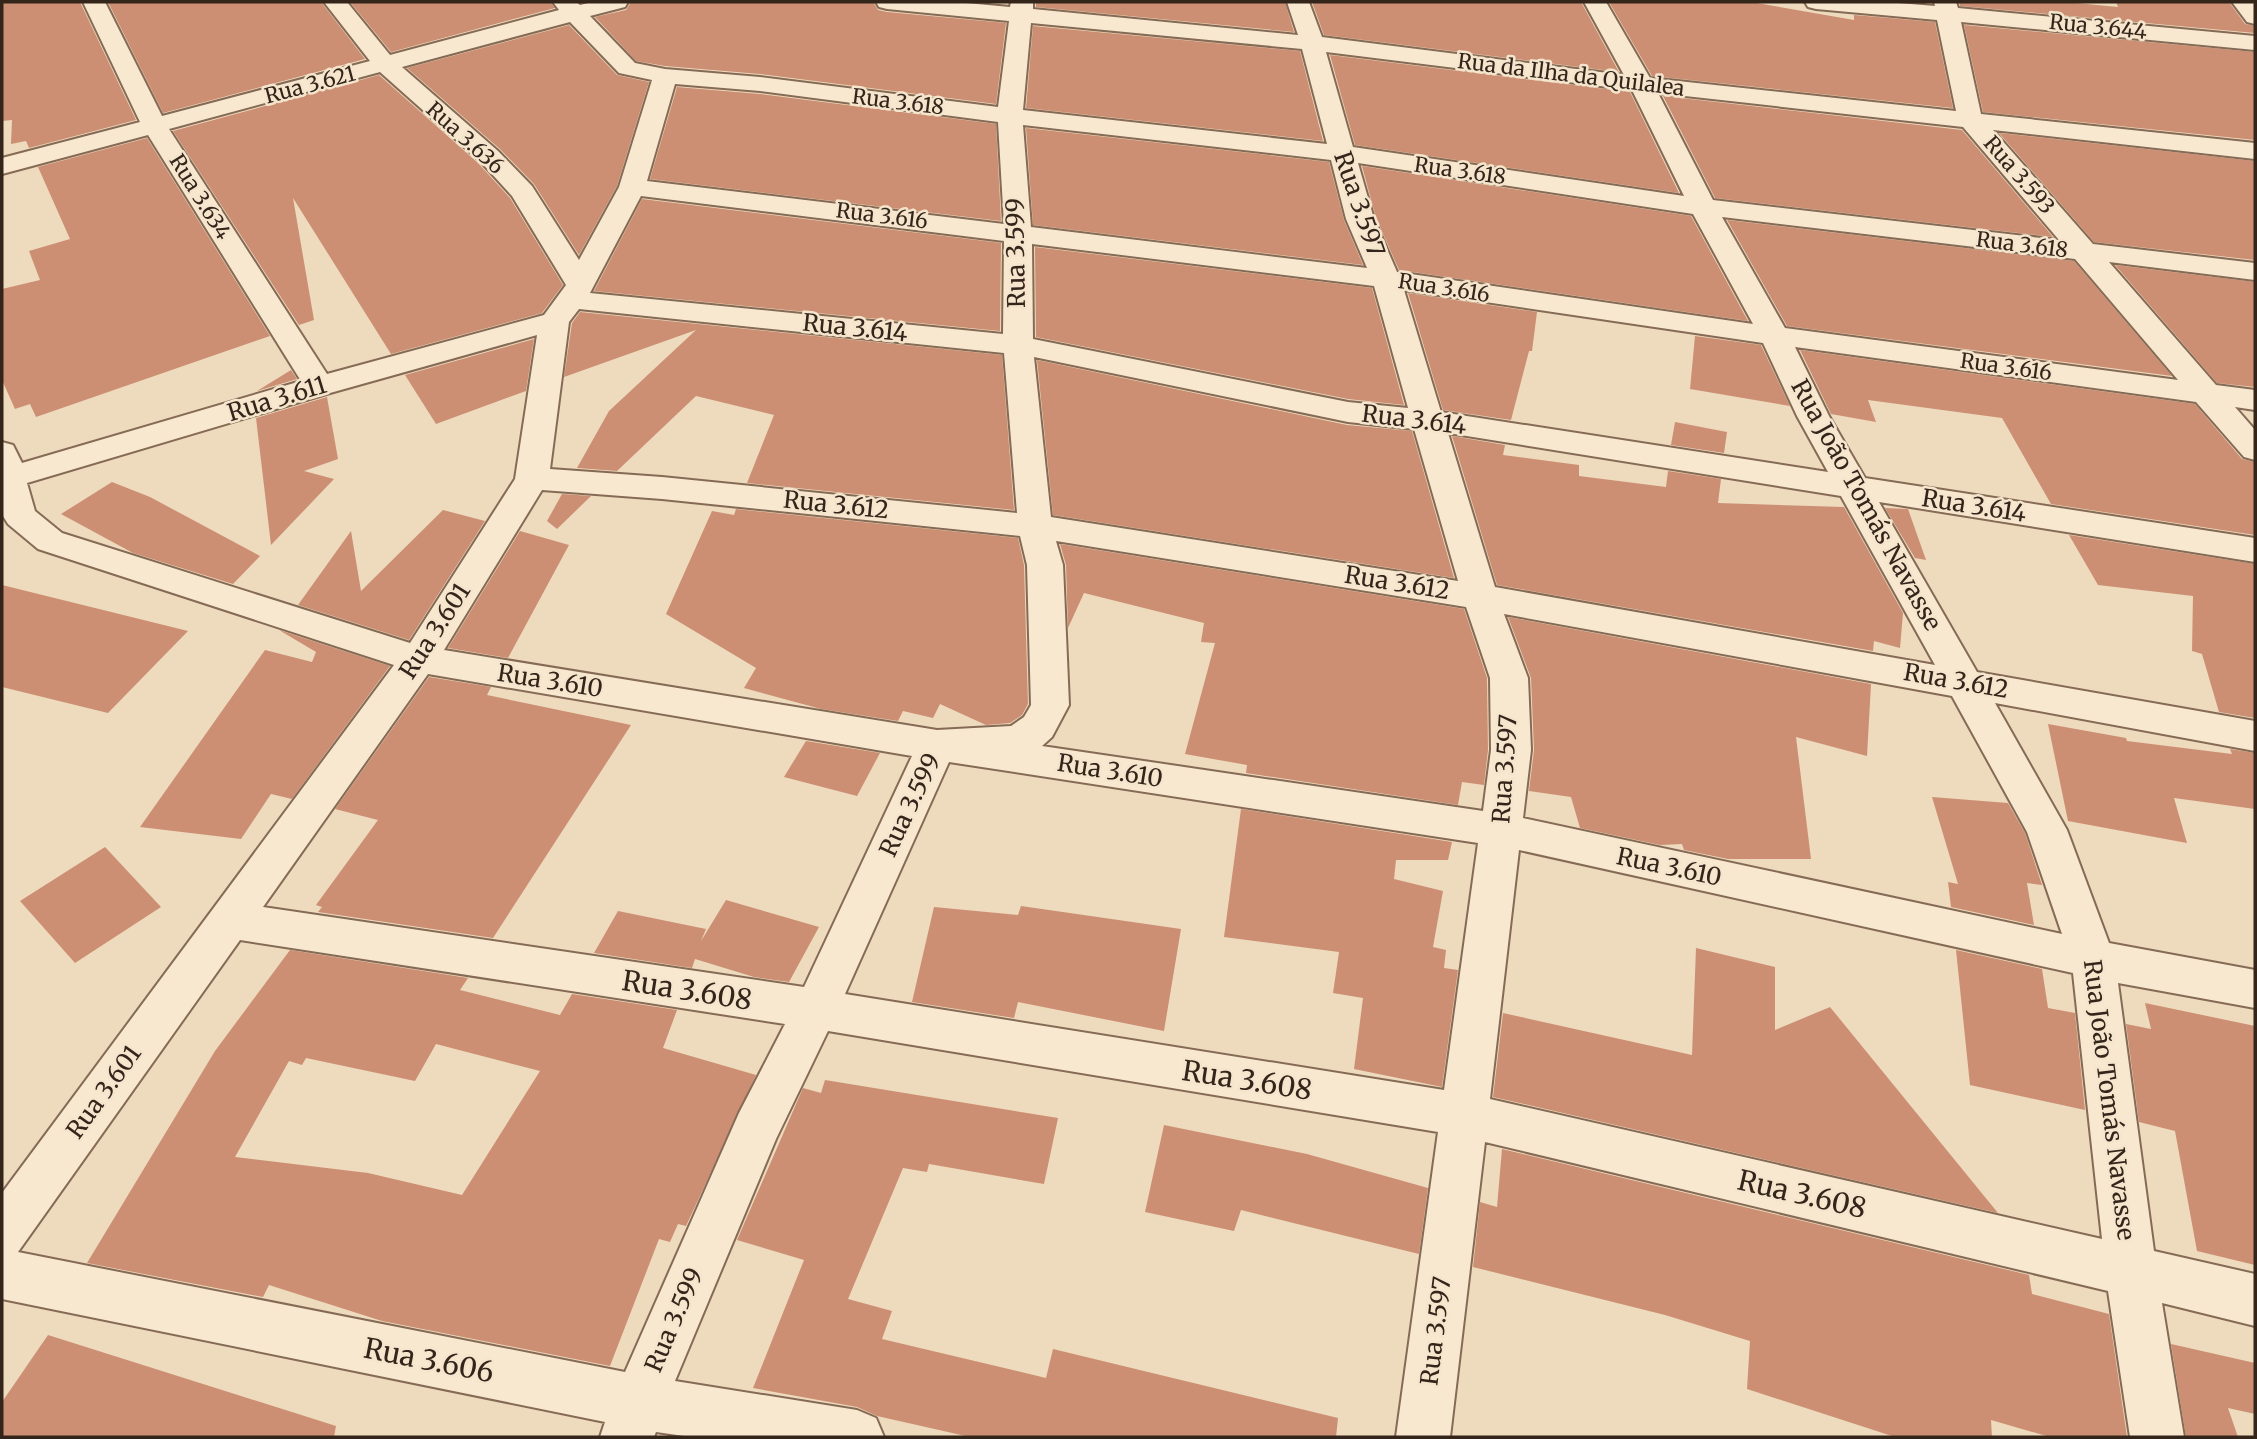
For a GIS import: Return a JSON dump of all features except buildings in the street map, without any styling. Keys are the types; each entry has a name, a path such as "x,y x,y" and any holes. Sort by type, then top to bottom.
{"street":[{"name":"Rua 3.634","path":"94,2 154,125 319,386"},
{"name":"Rua 3.636","path":"335,2 386,65 489,156 523,192 569,302"},
{"name":"Rua 3.621","path":"2,166 386,65 570,8 617,2"},
{"name":"Rua da Ilha da Quilalea","path":"887,2 1022,9 1641,84 2255,151"},
{"name":"Rua 3.597","path":"1298,2 1312,43 1360,219 1386,279 1480,597 1509,678 1511,750 1423,1437"},
{"name":"Rua João Tomás Navasse","path":"1595,2 1641,84 1703,207 1776,336 1813,416 2047,830 2093,959 2131,1271 2157,1437"},
{"name":"Rua 3.644","path":"1816,2 1947,7 2255,43"},
{"path":"2243,2 2255,17"},
{"name":"Rua 3.593","path":"1947,7 1970,120 2255,450"},
{"path":"570,8 627,68 665,76"},
{"name":"Rua 3.599","path":"633,1420 756,1129 816,1009 937,745 1012,741 1027,736 1038,727 1050,705 1045,565 1035,526 1018,345 1018,232 1010,115 1022,9"},
{"name":"Rua 3.618","path":"665,76 760,84 1341,153 1703,207 2255,271"},
{"name":"Rua 3.601","path":"2,1234 419,659 532,479 569,302 632,187 665,76"},
{"name":"Rua 3.616","path":"632,187 1386,279 1776,336 2255,400"},
{"name":"Rua 3.614","path":"569,302 1018,345 1348,412 1426,420 2255,550"},
{"name":"Rua 3.611","path":"4,470 319,386 569,302"},
{"name":"Rua 3.610","path":"4,470 20,516 50,541 419,659 937,745 1501,830 2093,959 2255,989"},
{"name":"Rua 3.612","path":"532,479 662,488 1035,526 1480,597 2255,736"},
{"name":"Rua 3.608","path":"228,920 816,1009 1465,1115 2255,1300"},
{"name":"Rua 3.606","path":"2,1274 633,1420 857,1437"}]}
